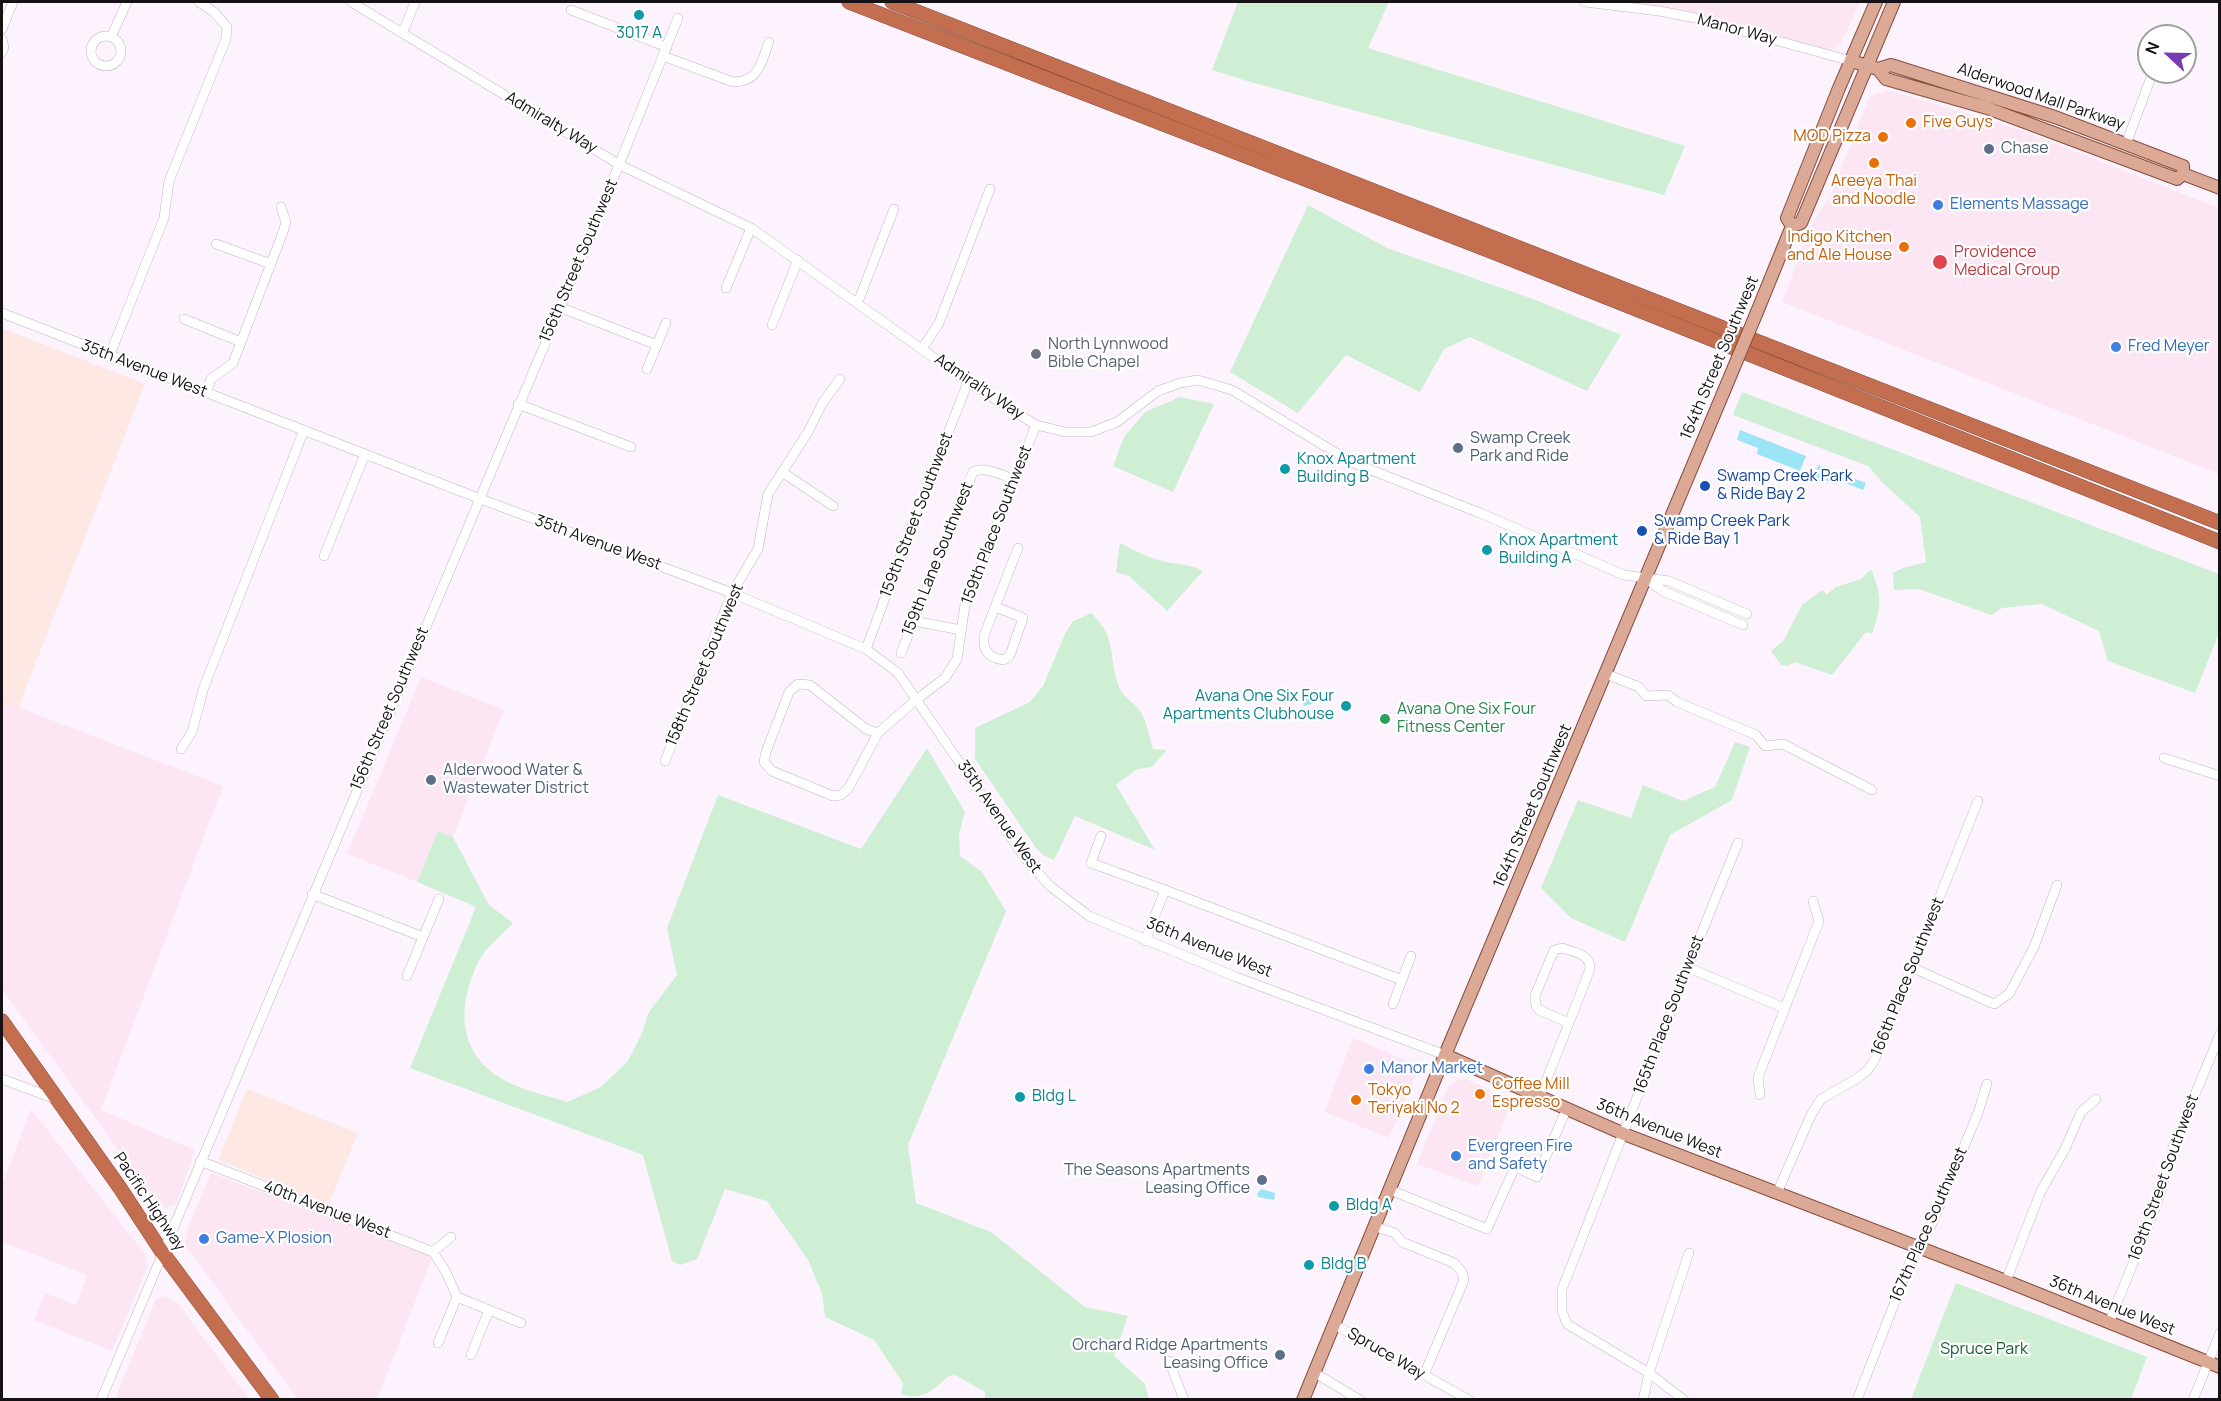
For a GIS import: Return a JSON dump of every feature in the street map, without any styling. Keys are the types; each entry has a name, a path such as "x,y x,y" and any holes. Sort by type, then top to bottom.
{"highway":[{"path":"849,2 1504,257 2220,542"},
{"path":"892,2 2220,523"},
{"name":"Pacific Highway","path":"2,1021 120,1188 162,1252 272,1400"}],"main road":[{"name":"164th Street Southwest","path":"1792,226 1787,218 1876,2"},
{"name":"164th Street Southwest","path":"1303,1400 1792,226 1801,223 1894,2"},
{"name":"Alderwood Mall Parkway","path":"1851,61 1878,69 1891,65 1991,96 2183,166 2183,174"},
{"name":"Alderwood Mall Parkway","path":"1878,69 1886,80 1996,111 2177,179 2183,174"},
{"name":"Alderwood Mall Parkway","path":"2183,174 2220,188"},
{"name":"36th Avenue West","path":"1445,1055 1624,1134 2007,1281 2214,1365"}],"street":[{"path":"2,29 13,2"},
{"path":"111,37 127,2"},
{"path":"109,357 164,218 169,181 226,39 227,27 214,12 199,2"},
{"name":"Admiralty Way","path":"351,2 620,165 752,228 968,382 1036,425 1065,432 1091,432 1117,422 1158,391 1180,382 1198,380 1217,384 1232,390 1352,462 1614,571 1646,579"},
{"path":"403,32 415,2"},
{"name":"Manor Way","path":"1585,2 1695,18 1851,61"},
{"path":"571,10 733,82 745,82 755,76 769,42"},
{"name":"156th Street Southwest","path":"101,1400 478,498 620,165 678,18"},
{"path":"2,39 4,47 2,52"},
{"path":"2126,144 2148,84"},
{"path":"922,349 939,323 990,189"},
{"path":"206,393 211,379 233,363 286,222 281,207"},
{"path":"858,302 894,209"},
{"path":"726,288 752,228"},
{"path":"216,244 271,264"},
{"path":"772,325 798,260"},
{"path":"560,307 657,345"},
{"name":"35th Avenue West","path":"2,313 109,357 732,593 866,649 898,673 1025,858 1050,886 1089,916"},
{"path":"184,319 241,342"},
{"path":"648,369 666,323"},
{"name":"158th Street Southwest","path":"665,760 732,593 758,549 768,494 823,402 840,379"},
{"name":"159th Street Southwest","path":"866,649 916,512 968,382"},
{"path":"518,404 631,447"},
{"name":"159th Place Southwest","path":"878,732 866,729 810,685 798,684 789,692 764,762 772,771 833,796 841,795 848,789 878,732 945,678 957,659 965,605 1036,425"},
{"path":"181,749 192,732 204,687 304,430"},
{"path":"324,556 365,454"},
{"name":"159th Lane Southwest","path":"901,653 973,472 983,469 1014,479"},
{"path":"782,472 833,506"},
{"path":"996,607 1023,618 1010,655 1004,660 989,655 984,649 983,642 996,607 1018,548"},
{"path":"1646,579 1669,581 1748,614"},
{"path":"1646,579 1663,591 1743,625"},
{"path":"914,621 961,630"},
{"path":"1606,674 1640,687 1647,696 1668,695 1677,702 1756,735 1766,746 1784,744 1872,790"},
{"path":"2164,758 2220,777"},
{"name":"166th Place Southwest","path":"1777,1193 1811,1114 1821,1099 1856,1079 1867,1071 1874,1061 1978,801"},
{"path":"1101,836 1091,863 1402,980"},
{"name":"165th Place Southwest","path":"1649,1373 1567,1324 1562,1311 1562,1289 1687,967 1738,843"},
{"path":"1912,968 1994,1004 2009,994 2034,947 2057,885"},
{"path":"1145,941 1165,891"},
{"path":"312,894 423,937"},
{"path":"407,976 439,899"},
{"path":"1760,1095 1758,1077 1819,921 1813,901"},
{"name":"36th Avenue West","path":"1089,916 1145,941 1306,1004 1445,1055"},
{"path":"1539,1096 1569,1023 1587,976 1590,962 1587,958 1557,948 1554,950 1535,1001 1539,1010 1569,1023"},
{"path":"1393,1004 1411,956"},
{"path":"1687,967 1785,1008"},
{"name":"169th Street Southwest","path":"2109,1323 2158,1201 2173,1148 2220,1034"},
{"path":"2,1079 59,1100"},
{"name":"167th Place Southwest","path":"1857,1400 1916,1247 1931,1226 1978,1113 1987,1084"},
{"path":"2007,1281 2041,1191 2065,1149 2081,1112 2096,1099"},
{"path":"1390,1191 1487,1229 1515,1167 1537,1177 1567,1108"},
{"name":"40th Avenue West","path":"200,1161 433,1252"},
{"path":"1376,1227 1395,1233 1402,1242 1454,1263 1462,1272 1464,1280 1424,1375"},
{"path":"451,1237 433,1252 446,1272 457,1297 521,1323"},
{"path":"1643,1400 1649,1373 1689,1254"},
{"path":"438,1343 457,1297"},
{"path":"471,1355 489,1310"},
{"name":"Spruce Way","path":"1335,1325 1469,1400"},
{"path":"2193,1400 2214,1365 2220,1334"},
{"path":"1169,1361 1184,1400"},
{"path":"1315,1373 1360,1400"},
{"path":"1649,1373 1684,1400"},
{"path":"1446,1400 1448,1389"}],"shaded area":[{"path":"1585,2 1859,2 1843,40 1834,50 1814,51 1695,18"},
{"path":"1888,90 2018,129 2219,208 2219,474 1782,302 1814,219 1829,199 1870,96"},
{"path":"2,328 145,384 18,708 2,701"},
{"path":"421,677 504,710 453,837 438,831 417,882 347,854"},
{"path":"2,701 223,786 101,1110 195,1150 177,1203 166,1208 158,1205 2,989"},
{"path":"1353,1038 1408,1061 1416,1076 1389,1138 1324,1112"},
{"path":"1466,1079 1512,1100 1478,1186 1417,1164 1448,1086 1455,1081"},
{"path":"247,1089 358,1133 329,1205 218,1160"},
{"path":"31,1109 145,1254 148,1265 112,1351 34,1320 45,1293 76,1305 87,1275 2,1242 2,1185"},
{"path":"211,1173 433,1256 377,1399 298,1400 185,1245 188,1228"},
{"path":"165,1296 176,1301 249,1399 115,1399 156,1299"}],"green space":[{"path":"1238,2 1389,2 1368,48 1685,146 1664,195 1212,70"},
{"path":"1308,205 1387,248 1533,299 1621,335 1587,391 1470,337 1444,349 1420,392 1346,355 1298,413 1230,372"},
{"path":"1742,392 2219,574 2219,633 2195,693 2108,661 2099,631 2042,604 2002,608 1991,615 1919,589 1894,590 1893,573 1926,562 1920,517 1868,466 1733,415"},
{"path":"1180,397 1214,404 1173,492 1113,466 1124,437 1145,412"},
{"path":"1120,543 1154,559 1203,571 1167,611 1129,576 1116,572"},
{"path":"1871,569 1879,594 1878,616 1872,634 1866,632 1832,675 1795,662 1787,666 1781,665 1771,651 1784,640 1802,605 1822,590 1827,594 1836,587 1861,579"},
{"path":"1091,613 1106,631 1120,689 1142,714 1153,749 1167,750 1152,767 1137,769 1116,785 1155,850 1075,816 1054,860 1043,855 1036,848 975,759 975,728 1030,702 1043,686 1072,622"},
{"path":"1735,742 1750,747 1732,800 1670,835 1625,942 1571,918 1541,888 1578,800 1631,818 1643,785 1683,801 1715,787"},
{"path":"927,748 965,812 959,834 960,856 982,872 1006,911 908,1145 916,1203 991,1232 1085,1307 1128,1316 1114,1356 1145,1384 1149,1399 985,1399 985,1392 955,1375 949,1376 922,1395 901,1394 903,1383 874,1340 825,1317 822,1293 808,1260 767,1201 725,1189 697,1259 680,1265 672,1261 643,1155 410,1068 476,907 417,882 438,831 453,837 489,905 513,923 486,951 472,978 465,1012 470,1043 478,1058 506,1081 567,1102 601,1087 628,1061 642,1033 649,1012 677,975 667,928 718,795 861,849"},
{"name":"Spruce Park","path":"1956,1283 2147,1357 2131,1399 1911,1399"}],"water":[{"path":"1740,430 1806,456 1800,471 1757,454 1758,448 1737,440"},
{"path":"1818,465 1866,483 1863,490 1838,480 1836,484 1814,476"},
{"path":"1316,689 1319,697 1311,700 1312,704 1304,706 1300,695"},
{"path":"1261,1189 1275,1193 1274,1200 1258,1197 1257,1194"}],"place":[{"name":"3017 A","path":"639,15"},
{"name":"Five Guys","path":"1911,123"},
{"name":"MOD Pizza","path":"1883,137"},
{"name":"Chase","path":"1989,149"},
{"name":"Areeya Thai and Noodle","path":"1874,163"},
{"name":"Elements Massage","path":"1938,205"},
{"name":"Indigo Kitchen and Ale House","path":"1904,247"},
{"name":"Providence Medical Group","path":"1940,262"},
{"name":"Fred Meyer","path":"2116,347"},
{"name":"North Lynnwood Bible Chapel","path":"1036,354"},
{"name":"Swamp Creek Park and Ride","path":"1458,448"},
{"name":"Knox Apartment Building B","path":"1285,469"},
{"name":"Swamp Creek Park & Ride Bay 2","path":"1705,486"},
{"name":"Swamp Creek Park & Ride Bay 1","path":"1642,531"},
{"name":"Knox Apartment Building A","path":"1487,550"},
{"name":"Avana One Six Four Apartments Clubhouse","path":"1346,706"},
{"name":"Avana One Six Four Fitness Center","path":"1385,719"},
{"name":"Alderwood Water & Wastewater District","path":"431,780"},
{"name":"Manor Market","path":"1369,1069"},
{"name":"Coffee Mill Espresso","path":"1480,1094"},
{"name":"Bldg L","path":"1020,1097"},
{"name":"Tokyo Teriyaki No 2","path":"1356,1100"},
{"name":"Evergreen Fire and Safety","path":"1456,1156"},
{"name":"The Seasons Apartments Leasing Office","path":"1262,1180"},
{"name":"Bldg A","path":"1334,1206"},
{"name":"Game-X Plosion","path":"204,1239"},
{"name":"Bldg B","path":"1309,1265"},
{"name":"Orchard Ridge Apartments Leasing Office","path":"1280,1355"}]}
